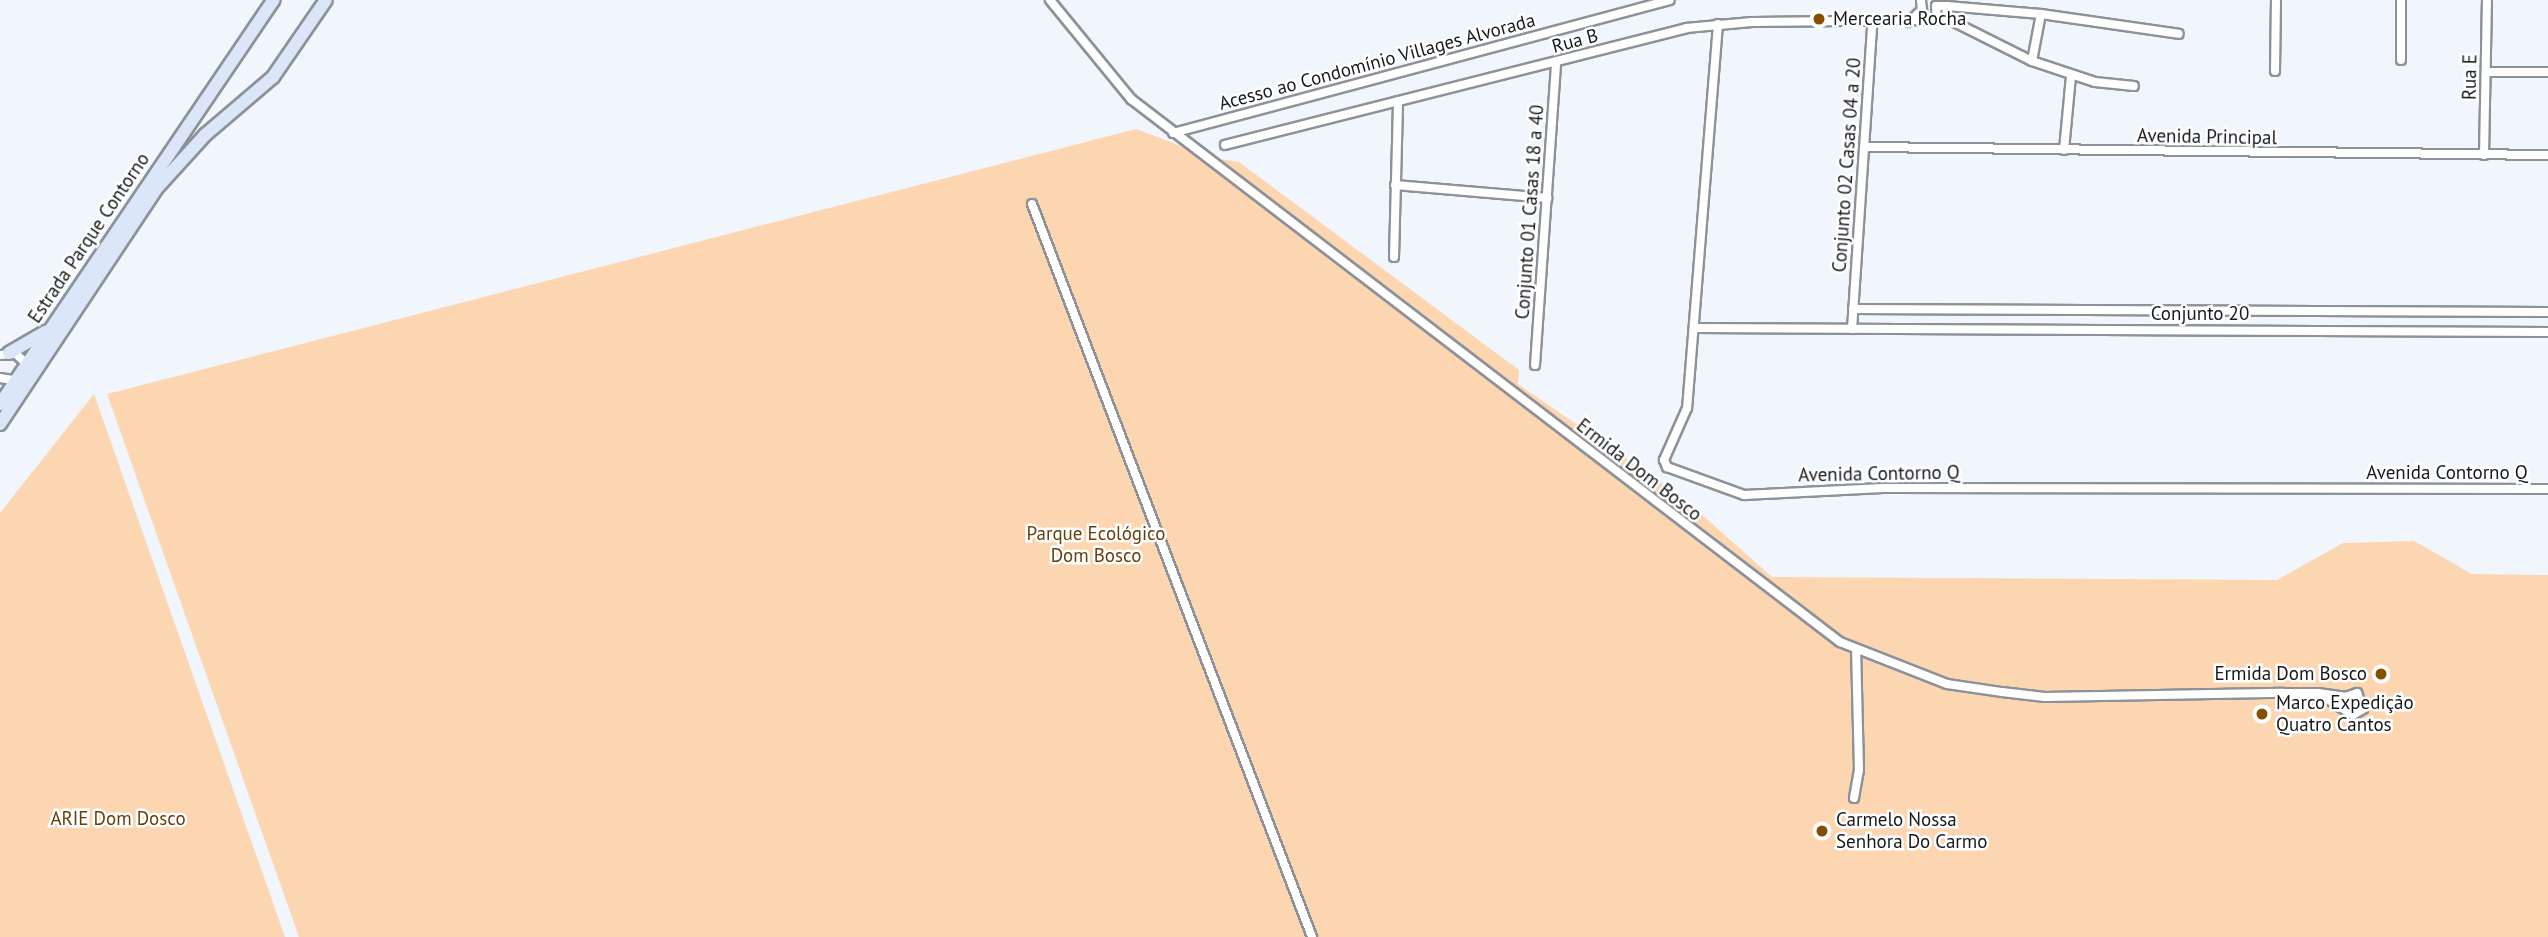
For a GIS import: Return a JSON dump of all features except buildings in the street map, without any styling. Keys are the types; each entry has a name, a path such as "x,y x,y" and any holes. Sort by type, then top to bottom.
{"main road":[{"name":"Estrada Parque Contorno","path":"0,404 25,379 27,363 274,0"},
{"name":"Estrada Parque Contorno","path":"0,424 25,379 143,208 182,158 273,78 326,0"},
{"path":"4,354 51,328"}],"street":[{"name":"Ermida Dom Bosco","path":"1050,0 1107,74 1173,133 1797,613 1856,651 1947,684 2045,697 2318,693 2345,697"},
{"name":"Acesso ao Condomínio Villages Alvorada","path":"1173,133 1670,0"},
{"path":"2275,71 2276,0"},
{"path":"2401,0 2401,60"},
{"name":"Rua E","path":"2484,155 2487,0"},
{"path":"1909,22 1923,3 1940,18 2032,61 2071,76 2134,86"},
{"path":"1940,18 1942,3"},
{"path":"1940,18 1934,9 1942,3 2179,34"},
{"path":"2032,61 2041,14"},
{"name":"Rua B","path":"1225,145 1718,24 1872,24 1940,18"},
{"name":"Avenida Contorno Q","path":"1718,24 1687,408 1664,463 1732,494 1883,488 2548,489"},
{"name":"Conjunto 02 Casas 04 a 20","path":"1852,329 1872,24"},
{"name":"Conjunto 01 Casas 18 a 40","path":"1535,365 1556,62"},
{"path":"2486,72 2548,72"},
{"path":"2064,150 2071,76"},
{"path":"1394,257 1398,101"},
{"name":"Avenida Principal","path":"1865,147 2548,155"},
{"path":"1395,185 1547,198"},
{"path":"1032,204 1312,937"},
{"name":"Conjunto 20","path":"1853,309 2548,312"},
{"path":"2266,329 2292,323 2286,312"},
{"path":"2311,330 2306,316 2329,312"},
{"name":"Conjunto 20","path":"1695,328 2548,332"},
{"path":"4,354 27,363"},
{"path":"0,378 25,379"},
{"path":"1854,798 1859,770 1856,651"},
{"path":"2318,693 2353,715 2364,702 2357,694 2345,697 2344,708"}],"green space":[{"name":"Parque Ecológico Dom Bosco","path":"1136,129 1213,158 1239,162 1519,370 1518,384 1682,497 1772,577 2277,580 2343,543 2414,541 2472,574 2548,575 2548,937 299,937 107,394"},
{"name":"ARIE Dom Dosco","path":"94,394 285,937 0,937 0,513"}],"place":[{"name":"Mercearia Rocha","path":"1819,19"},
{"name":"Ermida Dom Bosco","path":"2381,674"},
{"name":"Marco Expedição Quatro Cantos","path":"2262,714"},
{"name":"Carmelo Nossa Senhora Do Carmo","path":"1822,831"}]}
